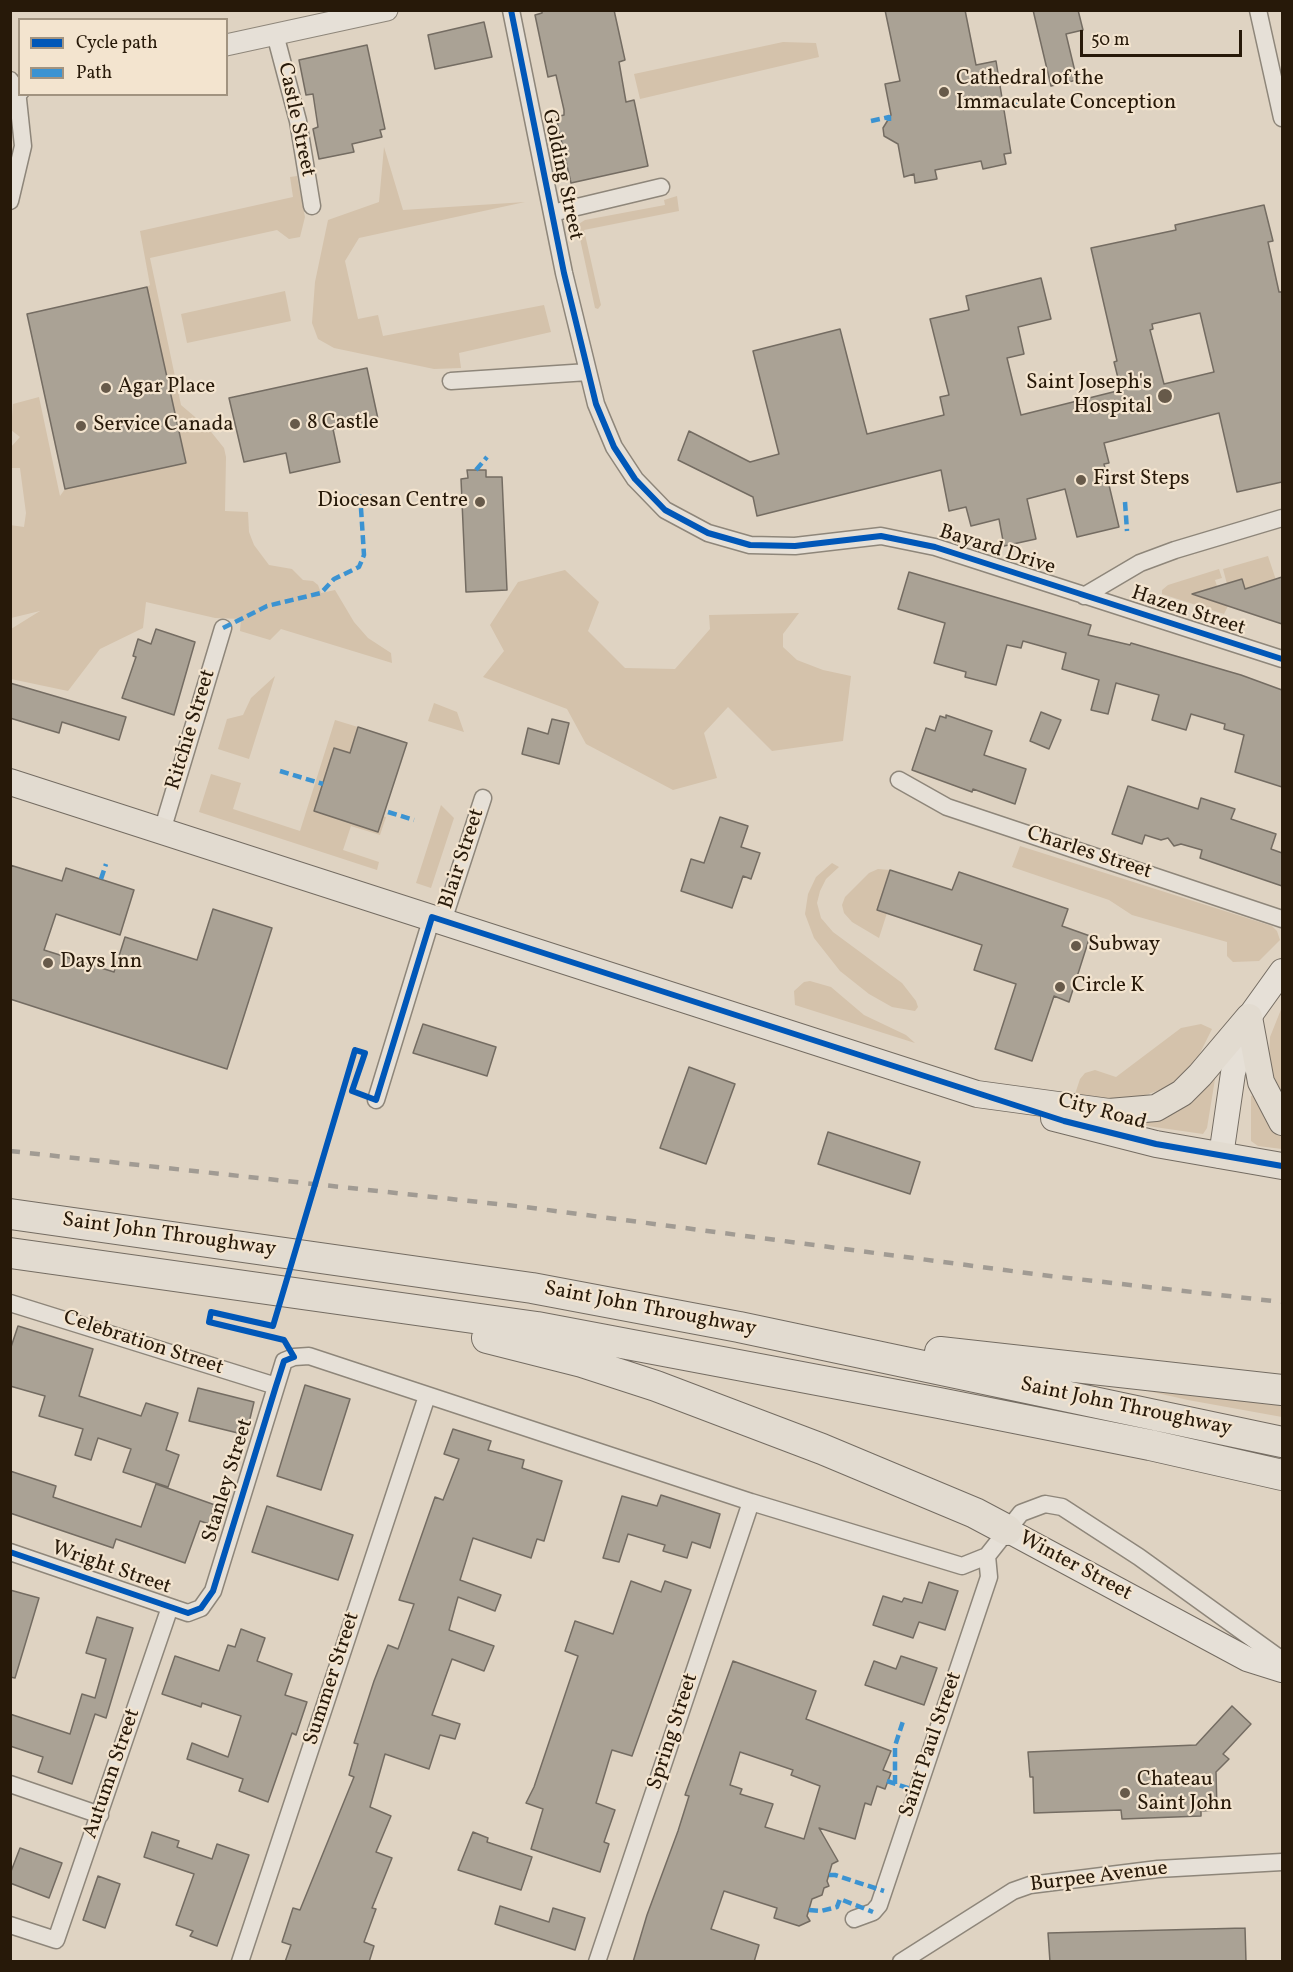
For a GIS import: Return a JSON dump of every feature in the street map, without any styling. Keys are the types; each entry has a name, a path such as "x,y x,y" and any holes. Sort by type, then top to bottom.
{"highway":[{"name":"Saint John Throughway","path":"10,1214 532,1288 739,1327 1282,1442"},
{"name":"Saint John Throughway","path":"10,1253 537,1327 719,1360 1138,1443 1282,1475"},
{"path":"264,1289 530,1347 645,1382 822,1449 975,1513 1006,1530"},
{"path":"739,1327 1282,1390"}],"main road":[{"path":"10,782 977,1094 1109,1112 1156,1108 1182,1093 1200,1076 1249,1017 1282,971"},
{"path":"1249,1017 1261,1082 1282,1122"},
{"path":"1221,1156 1233,1073 1249,1017"},
{"name":"City Road","path":"977,1094 1064,1121 1156,1144 1282,1166"},
{"name":"Winter Street","path":"1006,1530 1248,1659 1282,1670"}],"street":[{"path":"228,45 387,10"},
{"name":"Golding Street","path":"511,10 581,345"},
{"path":"1258,10 1282,118"},
{"name":"Castle Street","path":"275,34 298,121 312,206"},
{"path":"10,201 23,146 14,87"},
{"path":"552,213 661,187"},
{"name":"Bayard Drive","path":"581,345 596,404 615,447 634,478 665,510 708,533 750,545 795,546 868,537 894,538 935,547 1084,596"},
{"path":"451,381 588,372"},
{"path":"1084,596 1140,563 1282,518"},
{"name":"Hazen Street","path":"1084,596 1282,660"},
{"name":"Ritchie Street","path":"162,831 223,628"},
{"name":"Charles Street","path":"899,780 947,807 1282,919"},
{"name":"Blair Street","path":"376,1100 438,919 483,798"},
{"name":"Celebration Street","path":"10,1303 276,1386"},
{"name":"Stanley Street","path":"201,1608 213,1591 276,1386 289,1359 309,1356 427,1396"},
{"path":"427,1396 751,1502 962,1566 987,1556 1006,1530"},
{"name":"Summer Street","path":"240,1962 427,1396"},
{"name":"Spring Street","path":"597,1962 751,1502"},
{"name":"Winter Street","path":"1006,1530 1021,1514 1031,1508 1045,1504 1062,1507 1139,1557 1282,1660"},
{"name":"Wright Street","path":"10,1552 188,1613 201,1608"},
{"name":"Saint Paul Street","path":"854,1919 873,1912 879,1905 989,1577 987,1556"},
{"name":"Autumn Street","path":"10,1925 56,1940 170,1607"},
{"path":"10,1784 100,1815"},
{"name":"Burpee Avenue","path":"901,1962 1013,1891 1030,1885 1158,1869 1282,1862"}],"shaded area":[{"path":"783,42 816,43 819,57 640,99 634,74"},
{"path":"384,147 403,210 525,202 359,238 345,261 358,319 378,315 383,336 544,305 551,332 459,353 461,368 434,369 334,348 318,339 312,323 315,282 328,220 379,202"},
{"path":"297,176 305,217 300,237 289,239 277,230 150,258 181,405 208,428 224,448 226,457 225,511 248,512 249,532 254,545 269,565 292,569 303,580 313,581 318,585 321,593 335,590 354,622 368,638 391,653 392,663 281,629 270,640 240,631 241,619 215,618 146,602 143,628 100,649 68,691 11,679 11,629 40,611 11,618 10,525 24,527 26,513 20,468 11,468 11,447 20,437 11,430 13,404 39,397 60,496 65,489 186,463 147,287 150,285 140,231 293,197 290,177"},
{"path":"677,196 679,211 584,230 601,305 598,309 595,308 577,225 585,220 665,205 664,200"},
{"path":"285,291 291,321 187,343 181,314"},
{"path":"1268,556 1276,580 1245,589 1242,579 1227,584 1223,569"},
{"path":"1219,569 1222,578 1215,580 1217,586 1199,592 1228,606 1224,614 1162,594 1162,590 1168,585"},
{"path":"565,570 599,602 588,631 625,668 675,669 710,629 709,615 799,613 783,634 783,647 797,660 823,670 851,676 843,741 772,751 728,707 704,733 717,778 673,790 586,744 567,709 483,677 504,651 490,625 518,582"},
{"path":"275,676 249,759 218,749 227,719 243,715 251,698"},
{"path":"434,703 457,712 464,732 428,721"},
{"path":"335,720 358,727 350,753 334,748 314,811 378,831 383,816 386,817 380,835 351,826 343,850 379,862 377,870 199,812 211,774 241,783 233,809 300,831"},
{"path":"441,805 454,818 431,888 416,883"},
{"path":"1020,846 1272,926 1277,931 1280,940 1259,961 1233,962 1227,956 1227,942 1132,915 1109,900 1012,867"},
{"path":"832,863 839,867 826,879 820,891 817,903 821,918 833,932 902,983 916,1001 918,1007 915,1011 892,1007 869,994 840,971 814,938 805,914 808,894 816,877"},
{"path":"878,869 890,870 877,910 887,913 879,938 852,922 844,913 842,905 845,897 869,873"},
{"path":"810,981 831,987 864,1015 906,1035 915,1043 795,1005 794,991 804,982"},
{"path":"1282,1007 1282,1103 1275,1090 1269,1057 1270,1037"},
{"path":"1201,1024 1212,1029 1196,1061 1179,1080 1165,1088 1143,1096 1112,1100 1086,1098 1075,1094 1080,1079 1085,1073 1095,1070 1116,1077 1181,1028"},
{"path":"1212,1078 1215,1079 1207,1128 1203,1134 1134,1124 1147,1121"},
{"path":"1255,1095 1282,1137 1282,1149 1258,1146 1251,1141 1251,1096"},
{"path":"1103,1381 1282,1401 1282,1417 1188,1400"}],"building":[{"path":"542,10 614,10 625,60 619,62 626,102 634,100 648,166 571,183 556,117 564,115 564,110 556,75 548,77 535,15 542,13"},
{"name":"Cathedral of the Immaculate Conception","path":"885,10 965,10 976,65 996,61 1011,153 1004,154 1006,164 983,169 981,161 935,170 937,179 915,183 914,174 904,177 898,144 884,136 883,128 891,115 885,84 900,81"},
{"path":"1033,10 1078,10 1083,30 1066,34 1077,80 1051,86"},
{"path":"484,22 492,57 435,69 428,35"},
{"path":"367,45 385,129 380,130 382,137 352,144 354,152 319,159 313,129 318,127 313,94 306,95 299,60"},
{"path":"1264,205 1273,241 1268,242 1279,292 1282,292 1282,482 1237,492 1219,413 1104,443 1109,463 1104,464 1119,527 1077,537 1065,489 1027,499 1036,539 1004,546 999,519 971,526 966,507 949,511 941,470 757,516 753,497 678,460 689,431 750,462 779,454 753,351 840,329 867,434 944,415 940,397 949,395 930,319 969,310 966,296 1041,278 1051,319 1018,327 1024,354 1007,358 1021,415 1121,390 1114,362 1117,361 1091,248 1176,230 1175,225","holes":["1200,313 1214,372 1164,384 1150,330 1153,329 1152,324"]},
{"name":"Agar Place","path":"147,287 186,463 65,489 27,314"},
{"name":"8 Castle","path":"367,368 378,419 333,429 340,462 290,473 286,453 244,462 229,398"},
{"path":"467,470 486,470 486,477 502,477 507,590 466,592 461,479 468,478"},
{"path":"909,572 1091,625 1088,635 1130,645 1131,643 1241,675 1282,690 1282,787 1235,772 1244,735 1224,729 1225,724 1191,714 1186,730 1152,720 1159,695 1116,683 1108,714 1091,710 1099,680 1062,669 1066,653 1023,641 1021,648 1007,645 996,685 965,677 966,672 934,663 945,623 898,609"},
{"path":"1282,577 1282,624 1192,594 1242,579 1245,589"},
{"path":"156,629 195,642 174,715 122,698 136,657 133,656 138,639 151,644"},
{"path":"10,683 126,717 119,740 62,722 59,733 10,718"},
{"path":"1041,712 1061,720 1049,749 1030,741"},
{"path":"946,715 992,731 984,755 1026,769 1015,804 973,789 972,792 912,770 926,728 935,731 940,716 946,718"},
{"path":"552,719 569,723 559,764 522,754 528,728 548,734"},
{"path":"358,727 407,743 378,832 314,811 334,748 350,753"},
{"path":"1128,786 1198,809 1201,798 1235,809 1231,819 1276,834 1271,849 1282,853 1282,886 1200,858 1202,850 1181,844 1174,846 1168,838 1161,840 1145,835 1142,844 1112,834"},
{"path":"720,817 748,826 741,847 760,853 751,879 743,876 732,908 681,891 691,859 704,863"},
{"name":"Days Inn","path":"10,865 62,881 66,868 134,890 120,935 56,914 44,950 114,972 125,937 197,960 213,909 272,928 227,1069 10,999"},
{"path":"890,870 952,890 959,872 1068,909 1062,926 1090,936 1069,1002 1054,996 1032,1061 995,1049 1016,984 974,970 982,945 877,910"},
{"path":"423,1024 496,1047 487,1076 413,1053"},
{"path":"689,1067 735,1084 706,1164 660,1148"},
{"path":"828,1132 920,1162 910,1194 818,1164"},
{"path":"18,1326 93,1349 79,1396 141,1416 146,1403 178,1413 166,1450 179,1455 168,1487 123,1472 131,1449 98,1438 91,1460 75,1455 83,1429 39,1416 45,1396 10,1386 10,1350"},
{"path":"305,1385 350,1399 321,1490 277,1476"},
{"path":"198,1388 254,1402 246,1435 189,1421"},
{"path":"453,1429 491,1441 488,1450 524,1460 522,1468 562,1481 544,1541 537,1539 531,1558 473,1538 460,1580 501,1595 495,1611 458,1597 449,1630 494,1646 484,1671 452,1659 432,1715 460,1724 455,1739 440,1735 429,1769 385,1754 370,1807 391,1816 376,1852 392,1858 372,1908 376,1909 364,1942 374,1946 369,1962 285,1962 291,1945 282,1942 293,1908 300,1910 354,1777 349,1775 358,1744 354,1743 374,1681 388,1645 398,1649 414,1604 399,1600 435,1497 443,1500 459,1459 444,1454"},
{"path":"10,1471 56,1486 53,1497 141,1527 156,1484 215,1505 209,1524 200,1521 185,1563 116,1539 113,1548 10,1513"},
{"path":"661,1495 720,1514 710,1548 692,1542 687,1558 663,1551 665,1545 628,1534 619,1562 603,1558 622,1496 657,1506"},
{"path":"267,1506 353,1535 338,1580 252,1552"},
{"path":"631,1581 661,1592 665,1581 691,1590 632,1756 612,1750 596,1803 615,1810 604,1842 609,1844 600,1872 531,1849 543,1809 526,1803 534,1787 578,1656 565,1651 575,1621 613,1634"},
{"path":"929,1582 958,1591 945,1630 919,1622 913,1638 873,1625 883,1596 902,1602 904,1598 922,1603"},
{"path":"10,1590 39,1598 15,1678 10,1677"},
{"path":"97,1617 133,1628 106,1718 95,1714 72,1784 38,1772 43,1757 10,1746 10,1714 70,1734 82,1694 95,1698 106,1659 86,1653"},
{"path":"241,1629 265,1638 257,1661 292,1674 285,1695 307,1702 296,1735 292,1733 268,1802 239,1791 243,1779 187,1759 192,1743 228,1757 241,1716 202,1703 201,1707 162,1694 175,1656 219,1671 228,1645 235,1647"},
{"path":"901,1656 937,1668 924,1705 865,1685 874,1661 896,1669"},
{"path":"733,1661 816,1691 806,1719 891,1751 883,1770 891,1773 885,1789 877,1786 871,1805 865,1803 855,1839 819,1828 838,1861 832,1864 827,1881 829,1886 824,1888 822,1895 812,1899 807,1916 810,1921 799,1926 774,1918 777,1908 724,1891 711,1929 759,1945 754,1962 633,1962 689,1796 685,1795","holes":["740,1752 793,1770 791,1775 820,1786 804,1839 765,1827 773,1804 740,1794 742,1789 730,1785"]},
{"name":"Chateau Saint John","path":"1232,1706 1251,1724 1223,1754 1229,1759 1216,1772 1217,1810 1201,1811 1201,1816 1122,1819 1121,1810 1034,1813 1033,1777 1030,1777 1028,1752 1196,1745"},
{"path":"152,1832 179,1841 177,1847 212,1859 217,1844 249,1855 217,1946 190,1936 193,1931 176,1925 194,1874 144,1857"},
{"path":"473,1832 488,1838 487,1842 532,1857 521,1890 458,1870"},
{"path":"20,1848 62,1863 49,1898 10,1883 10,1874"},
{"path":"98,1876 120,1884 105,1928 83,1920"},
{"path":"500,1906 549,1922 553,1908 585,1918 575,1950 495,1924"},
{"path":"1245,1928 1246,1962 1050,1962 1048,1933"}],"railway":[{"path":"10,1151 525,1207 1050,1276 1282,1302"}],"marked path":[{"path":"1001,105 1030,99"},
{"path":"871,121 889,117 889,122"},
{"path":"476,470 487,457"},
{"path":"223,628 267,606 321,593 334,579 359,567 364,555 360,493"},
{"path":"1125,502 1127,531"},
{"path":"280,771 323,784"},
{"path":"388,812 414,820"},
{"path":"101,879 106,864"},
{"path":"895,1784 895,1746 904,1718"},
{"path":"887,1781 917,1791"},
{"path":"829,1875 884,1891"},
{"path":"809,1910 821,1911 837,1907 840,1899 873,1912"}],"cycle path":[{"path":"511,10 564,273 596,404 614,447 635,479 665,510 708,533 750,545 795,546 881,536 935,547 1282,659"},
{"path":"10,1552 188,1613 201,1608 213,1591 284,1361 294,1357 284,1340 209,1322 211,1312 273,1326 355,1050 365,1053 352,1091 376,1100 432,917 1064,1121 1156,1144 1282,1166"}],"place":[{"name":"Cathedral of the Immaculate Conception","path":"944,92"},
{"name":"Agar Place","path":"106,388"},
{"name":"Saint Joseph's Hospital","path":"1165,396"},
{"name":"8 Castle","path":"295,424"},
{"name":"Service Canada","path":"81,426"},
{"name":"First Steps","path":"1081,480"},
{"name":"Diocesan Centre","path":"480,502"},
{"name":"Subway","path":"1076,946"},
{"name":"Days Inn","path":"48,963"},
{"name":"Circle K","path":"1060,987"},
{"name":"Chateau Saint John","path":"1125,1793"}]}
